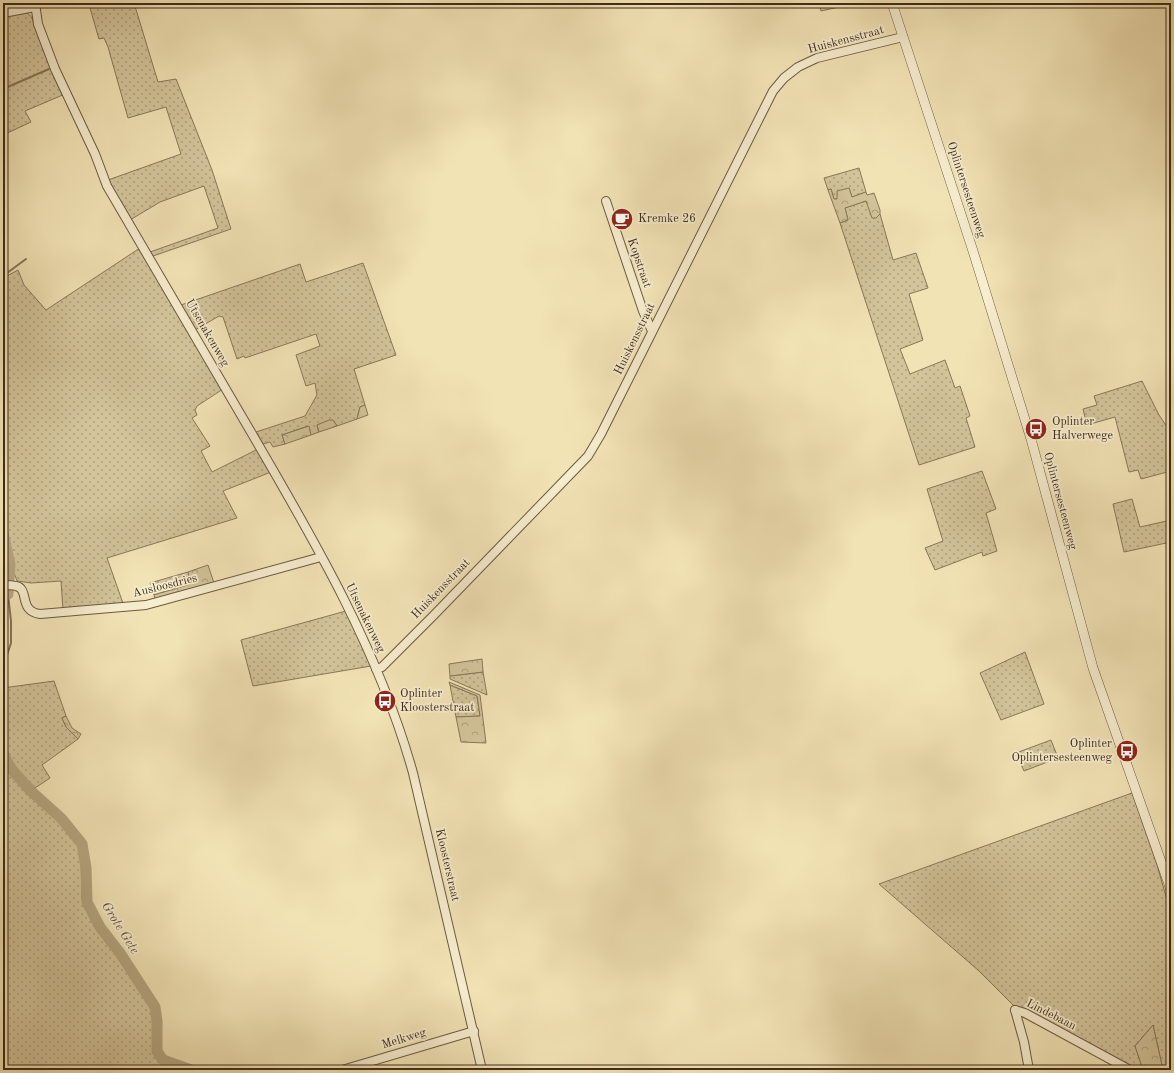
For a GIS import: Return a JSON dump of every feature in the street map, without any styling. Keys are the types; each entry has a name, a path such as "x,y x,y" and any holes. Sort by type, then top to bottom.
{"street":[{"name":"Oplintersesteenweg","path":"892,3 973,251 1029,434 1093,668 1171,890"},
{"path":"3,13 35,5"},
{"name":"Utsenakenweg","path":"35,5 38,24 55,69 95,154 107,186 276,475 350,612 376,669"},
{"name":"Huiskensstraat","path":"376,669 382,666 428,620 588,456 601,434 773,91 784,78 798,67 817,58 903,37"},
{"name":"Kopstraat","path":"606,201 643,312 652,331"},
{"name":"Ausloosdries","path":"3,585 16,586 22,590 28,609 34,613 40,614 135,606 321,557"},
{"name":"Kloosterstraat","path":"376,669 403,738 413,773 482,1070"},
{"name":"Lindebaan","path":"1029,1070 1024,1042 1015,1010 1025,1013 1130,1070"},
{"name":"Melkweg","path":"342,1070 474,1031"}],"green space":[{"path":"90,3 134,3 158,82 176,79 212,170 231,229 153,256 150,252 218,228 204,186 160,202 130,220 108,180 181,154 166,107 128,118 108,47 104,38 99,39 90,8 92,7"},
{"path":"819,3 848,3 848,5 821,11"},
{"path":"25,12 30,15 32,19 65,94 25,111 31,122 3,135 3,17"},
{"path":"859,168 866,192 852,197 849,188 838,196 837,199 834,199 831,189 828,190 824,178"},
{"path":"849,188 852,197 866,192 867,195 874,193 880,214 876,218 872,218 866,201 845,208 848,220 840,223 828,190 831,189 834,199 837,199 837,191"},
{"path":"866,201 876,218 880,214 893,260 916,253 928,288 909,294 923,340 900,349 910,374 945,360 955,388 960,386 970,416 966,418 975,447 919,465 840,223 848,220 845,208"},
{"path":"140,248 223,389 197,406 195,410 197,415 192,418 210,446 201,451 212,472 258,449 271,472 223,491 237,518 107,558 124,606 63,610 61,581 31,583 17,581 14,573 3,512 3,278 18,270 24,285 46,310"},
{"path":"363,263 396,355 354,369 365,405 360,407 357,419 337,426 333,420 317,425 319,432 311,435 308,426 282,435 285,444 273,447 270,442 263,444 256,432 305,416 317,395 315,383 306,386 296,355 320,346 316,334 245,358 244,356 237,359 223,317 219,316 195,330 181,305 300,264 306,282"},
{"path":"1142,381 1159,415 1171,433 1171,471 1141,479 1138,470 1129,472 1115,417 1087,425 1083,409 1097,405 1094,396"},
{"path":"365,405 368,415 357,419 360,407"},
{"path":"333,420 337,426 319,432 317,425"},
{"path":"309,426 311,435 285,444 282,435"},
{"path":"982,471 996,509 986,513 997,551 983,556 982,552 935,570 925,548 943,541 927,489"},
{"path":"1132,499 1140,527 1171,520 1171,542 1124,552 1113,504"},
{"path":"208,565 214,583 155,599 154,595 191,584 188,572"},
{"path":"188,572 191,584 154,595 150,583"},
{"path":"346,611 371,666 253,686 241,640"},
{"path":"1025,652 1044,704 1001,720 980,673"},
{"path":"482,659 483,672 450,676 449,664"},
{"path":"483,672 487,695 450,679 450,676"},
{"path":"54,681 66,716 62,718 66,727 78,739 42,765 50,778 35,788 15,768 7,752 3,734 3,688"},
{"path":"449,682 480,695 486,743 461,742 456,717 480,716 477,696 450,685"},
{"path":"450,685 477,696 480,716 456,717"},
{"path":"66,716 72,728 81,734 78,739 66,727 62,718"},
{"path":"1051,740 1058,758 1024,771 1016,753"},
{"path":"3,763 27,794 58,820 78,846 81,854 82,897 84,907 149,1004 154,1017 153,1049 157,1060 182,1070 3,1070"},
{"path":"1132,793 1157,865 1171,914 1171,1070 1163,1070 1153,1025 1135,1046 1143,1070 1135,1070 1013,1005 979,971 879,884"},
{"path":"1153,1025 1163,1070 1143,1070 1135,1046"}],"waterway":[{"path":"3,89 49,69"},
{"path":"3,276 26,259"},
{"name":"Grote Gete","path":"3,533 10,564 8,594 3,595"},
{"path":"3,667 11,643 11,621 8,594"},
{"name":"Grote Gete","path":"3,754 12,770 32,792 61,818 82,844 86,868 87,902 100,927 120,953 155,1007 157,1021 157,1051 163,1060 191,1070"}],"place":[{"name":"Kremke 26","path":"622,219"},
{"name":"Oplinter Halverwege","path":"1036,429"},
{"name":"Oplinter Kloosterstraat","path":"385,701"},
{"name":"Oplinter Oplintersesteenweg","path":"1127,751"}]}
